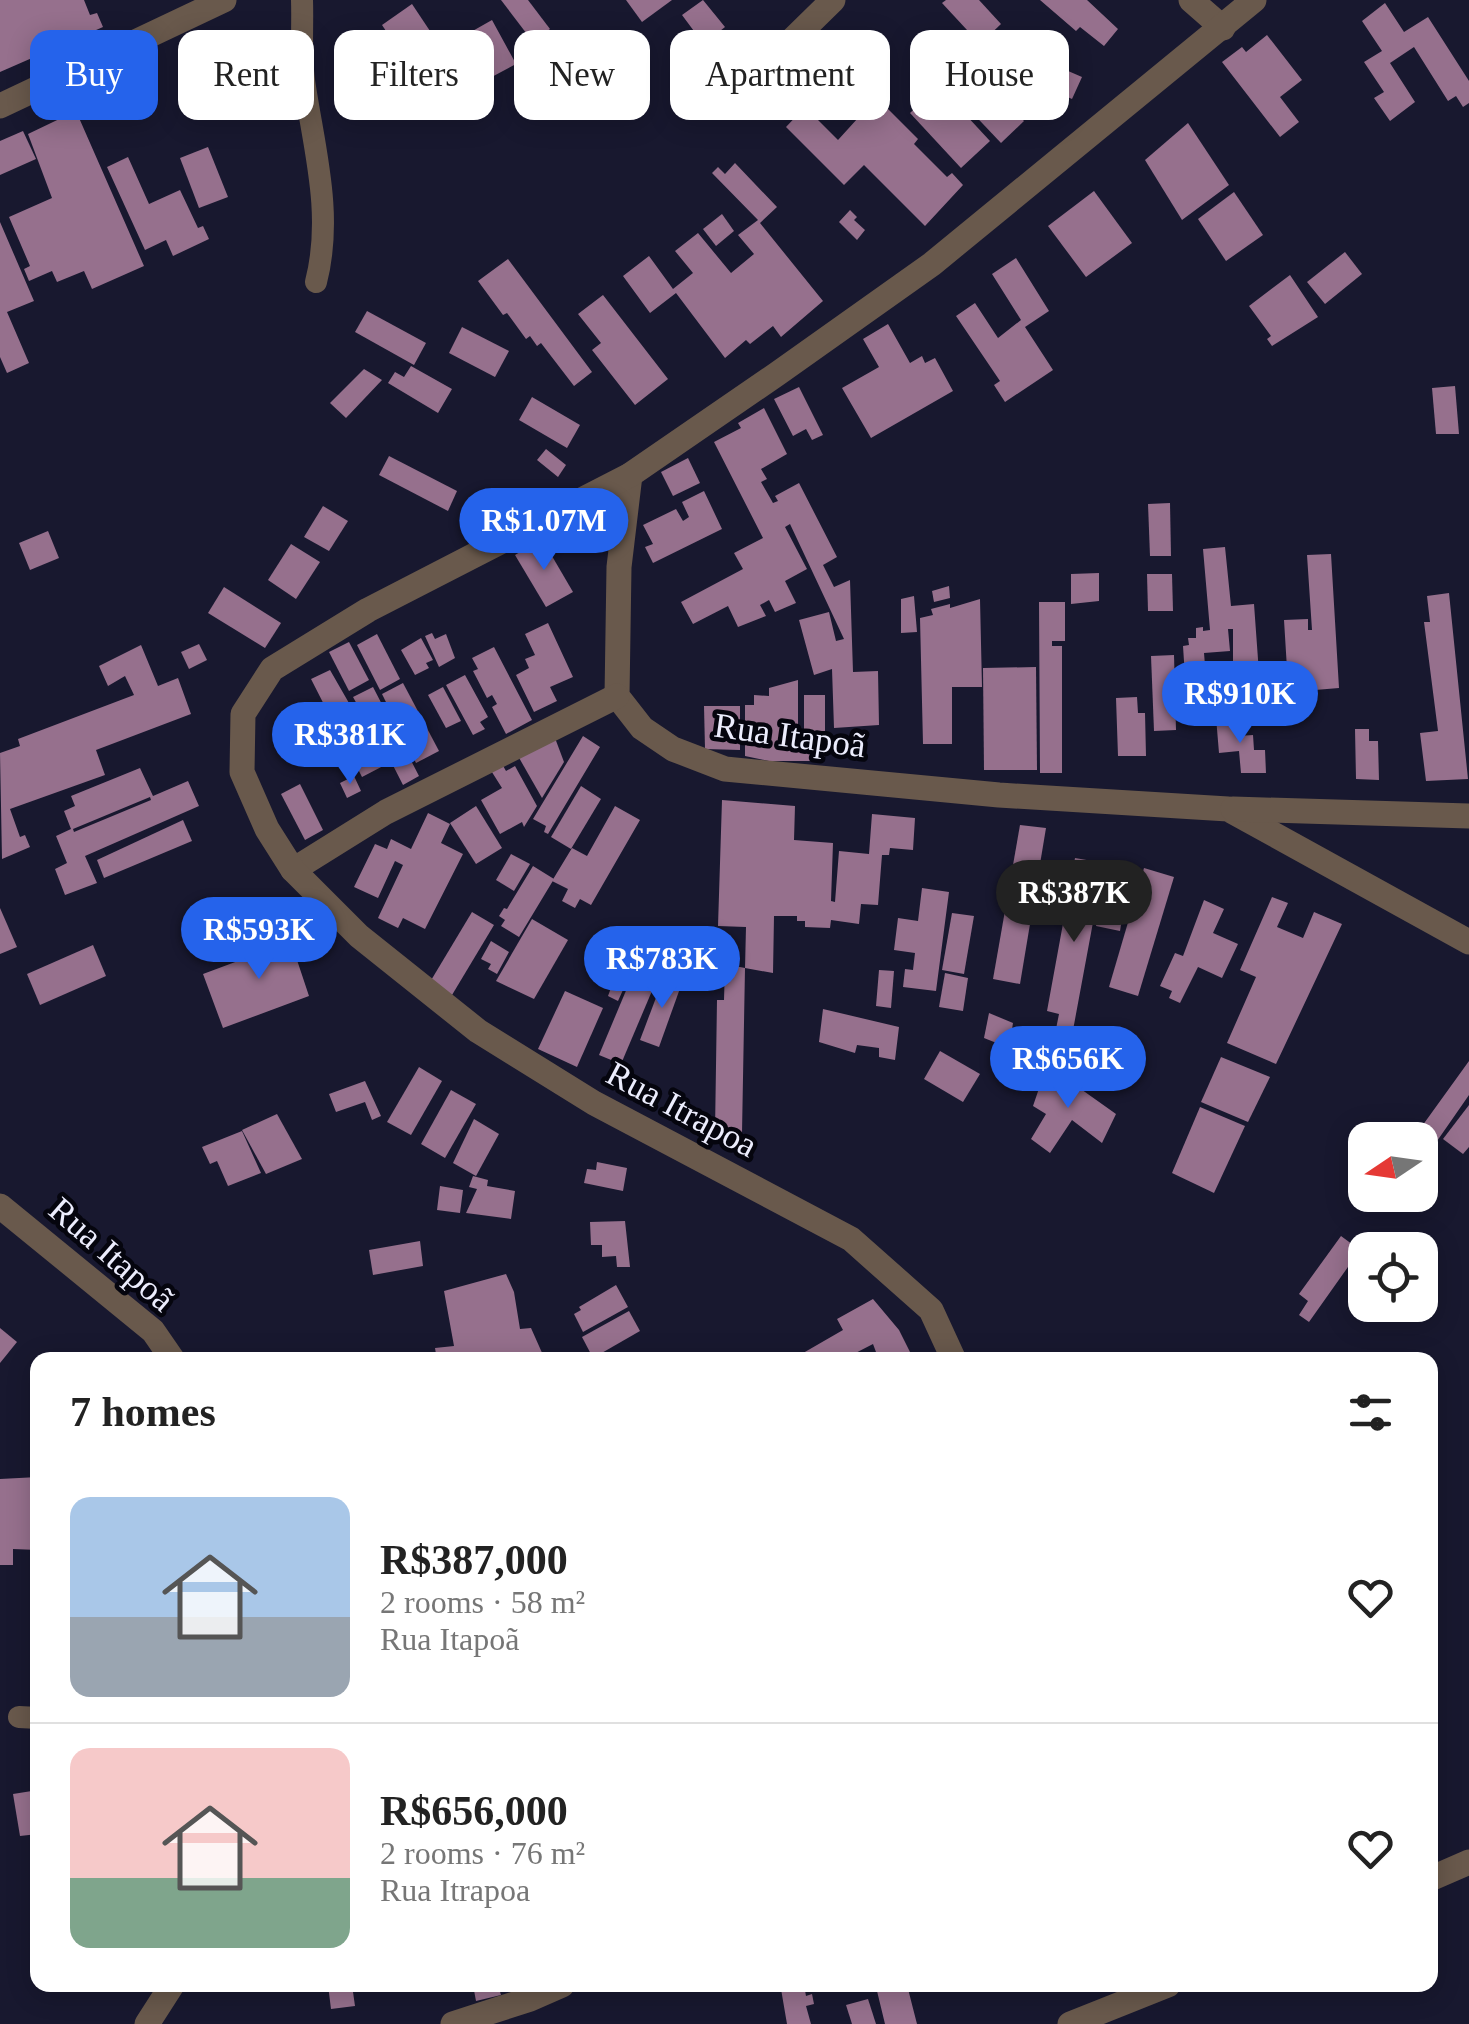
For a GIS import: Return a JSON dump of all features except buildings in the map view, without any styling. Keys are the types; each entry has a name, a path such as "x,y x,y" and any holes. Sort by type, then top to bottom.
{"street":[{"path":"0,106 224,0"},
{"path":"801,30 833,0"},
{"path":"1192,0 1223,28"},
{"path":"293,870 386,812 617,696 619,567 630,475 932,264 1254,0"},
{"name":"Rua Itrapoa","path":"630,475 368,610 272,669 244,714 242,772 267,829 293,870 360,936 478,1031 594,1103 852,1239 932,1310 950,1352"},
{"name":"Rua Itapoã","path":"617,696 642,728 673,750 725,769 1000,794 1228,809 1469,942"},
{"path":"1228,809 1469,816"},
{"name":"Rua Itapoã","path":"3,1214 153,1331 167,1352"},
{"path":"1438,1876 1469,1862"},
{"path":"146,2024 167,1992"},
{"path":"453,2024 546,1992"},
{"path":"1070,2024 1150,1992"}],"lane":[{"path":"302,0 304,82 320,162 323,206 316,282"}]}
